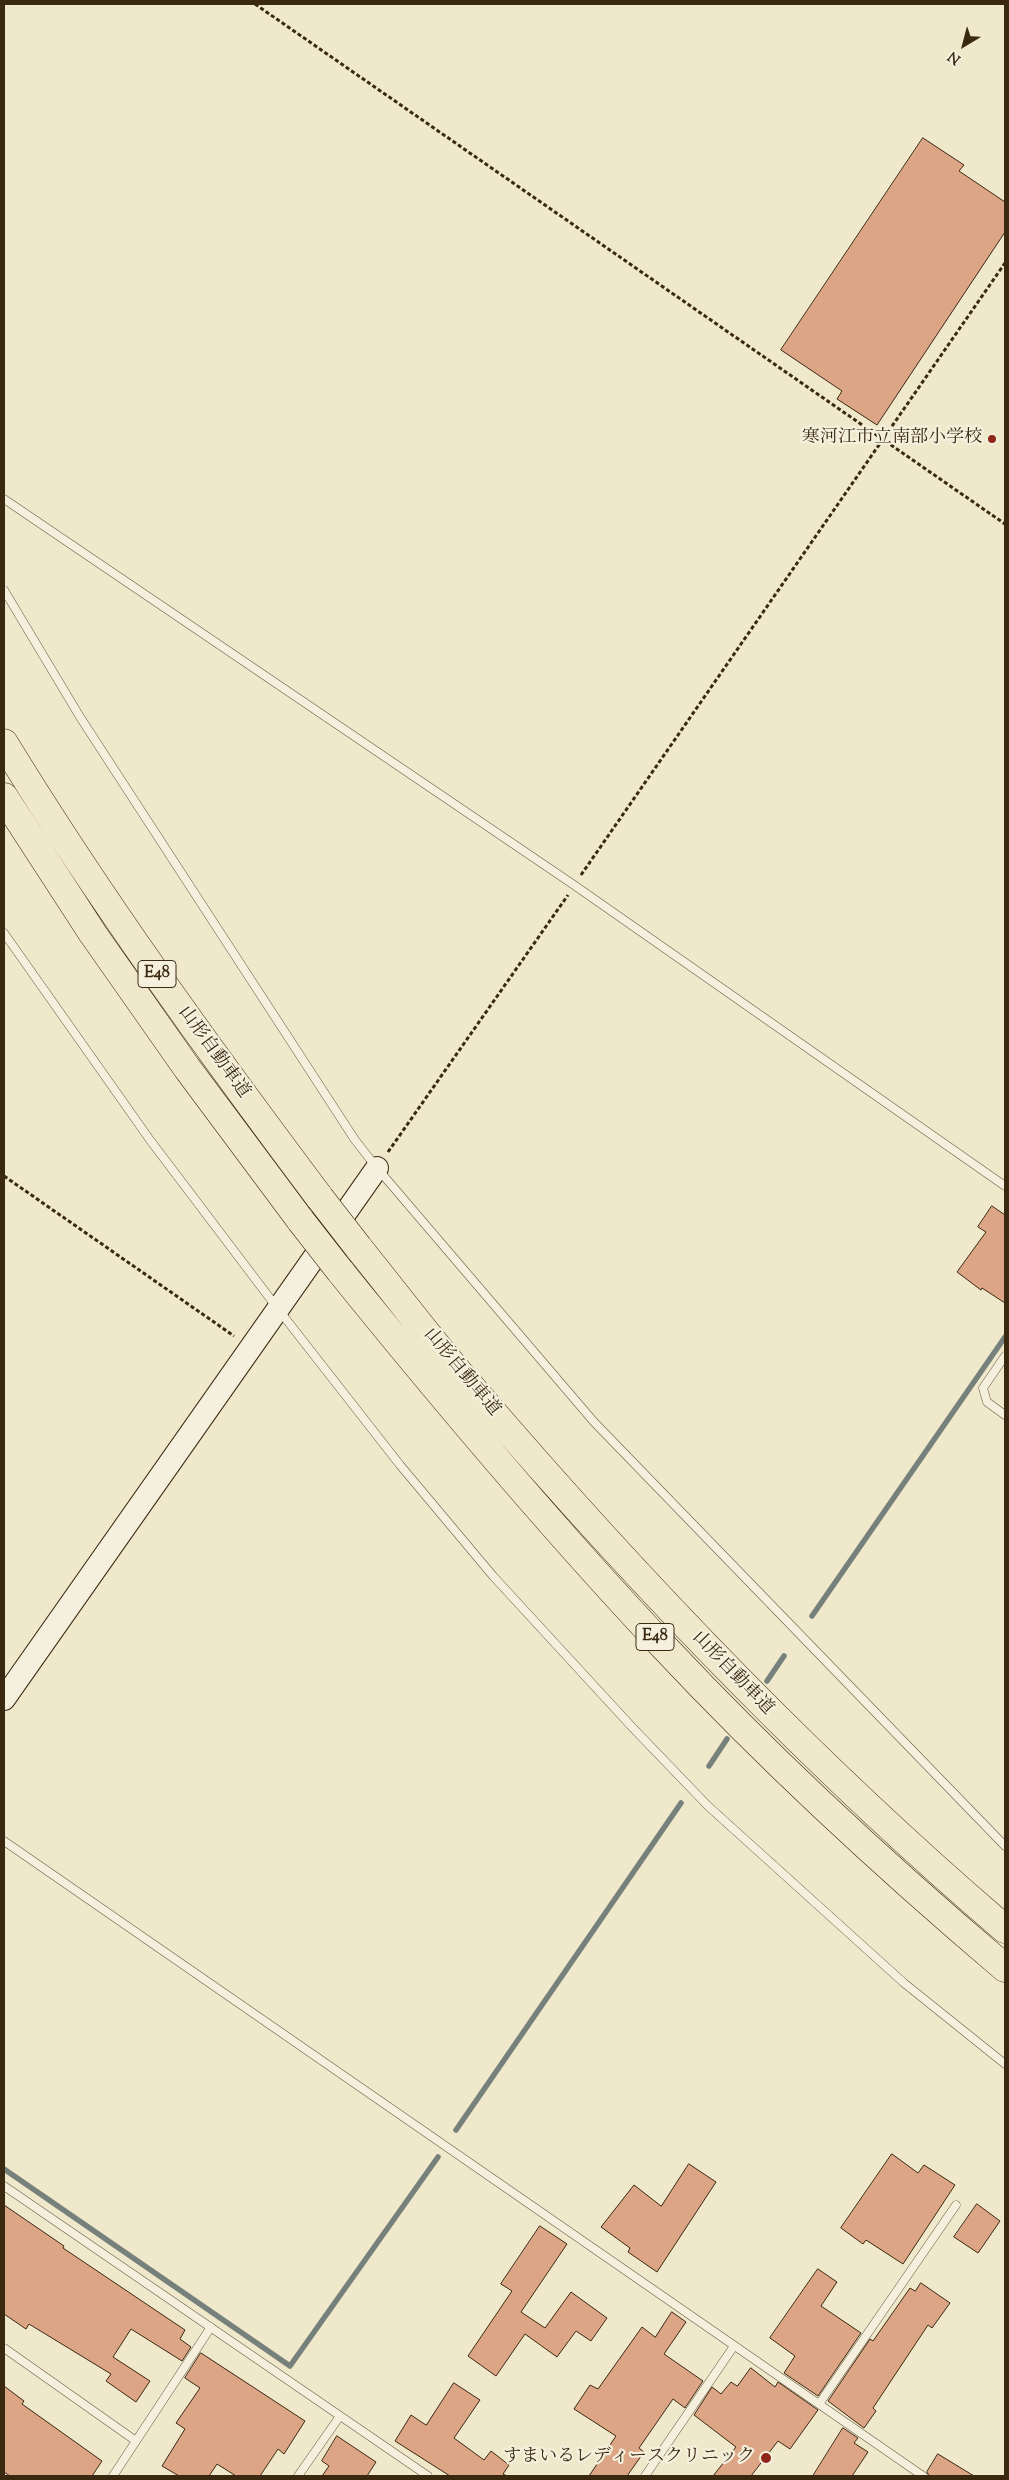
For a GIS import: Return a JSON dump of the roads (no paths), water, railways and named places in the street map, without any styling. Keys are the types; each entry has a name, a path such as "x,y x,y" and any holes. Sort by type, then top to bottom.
{"highway":[{"name":"山形自動車道","path":"4,743 116,916 210,1051 320,1198 469,1385 579,1512 794,1738 1005,1930"},
{"name":"山形自動車道","path":"4,797 94,934 165,1036 301,1221 450,1407 561,1534 668,1651 779,1763 925,1900 1005,1968"}],"street":[{"path":"4,1699 377,1168"}],"lane":[{"path":"4,499 574,885 1005,1186"},
{"path":"4,590 80,717 355,1140 377,1168 594,1422 1005,1846"},
{"path":"4,934 150,1140 278,1309 400,1465 493,1576 632,1727 708,1806 904,1982 1005,2064"},
{"path":"1005,1356 982,1388 987,1402 1005,1415"},
{"path":"4,1841 923,2476"},
{"path":"4,2186 428,2476"},
{"path":"819,2404 956,2205"},
{"path":"113,2476 211,2327"},
{"path":"644,2476 734,2346"},
{"path":"4,2348 136,2441"},
{"path":"298,2476 340,2416"}],"waterway":[{"path":"812,1616 1005,1337"},
{"path":"767,1681 784,1656"},
{"path":"709,1766 727,1739"},
{"path":"456,2130 681,1803"},
{"path":"4,2169 290,2366 438,2157"}],"place":[{"name":"寒河江市立南部小学校","path":"992,439"},
{"name":"すまいるレディースクリニック","path":"766,2458"}]}
